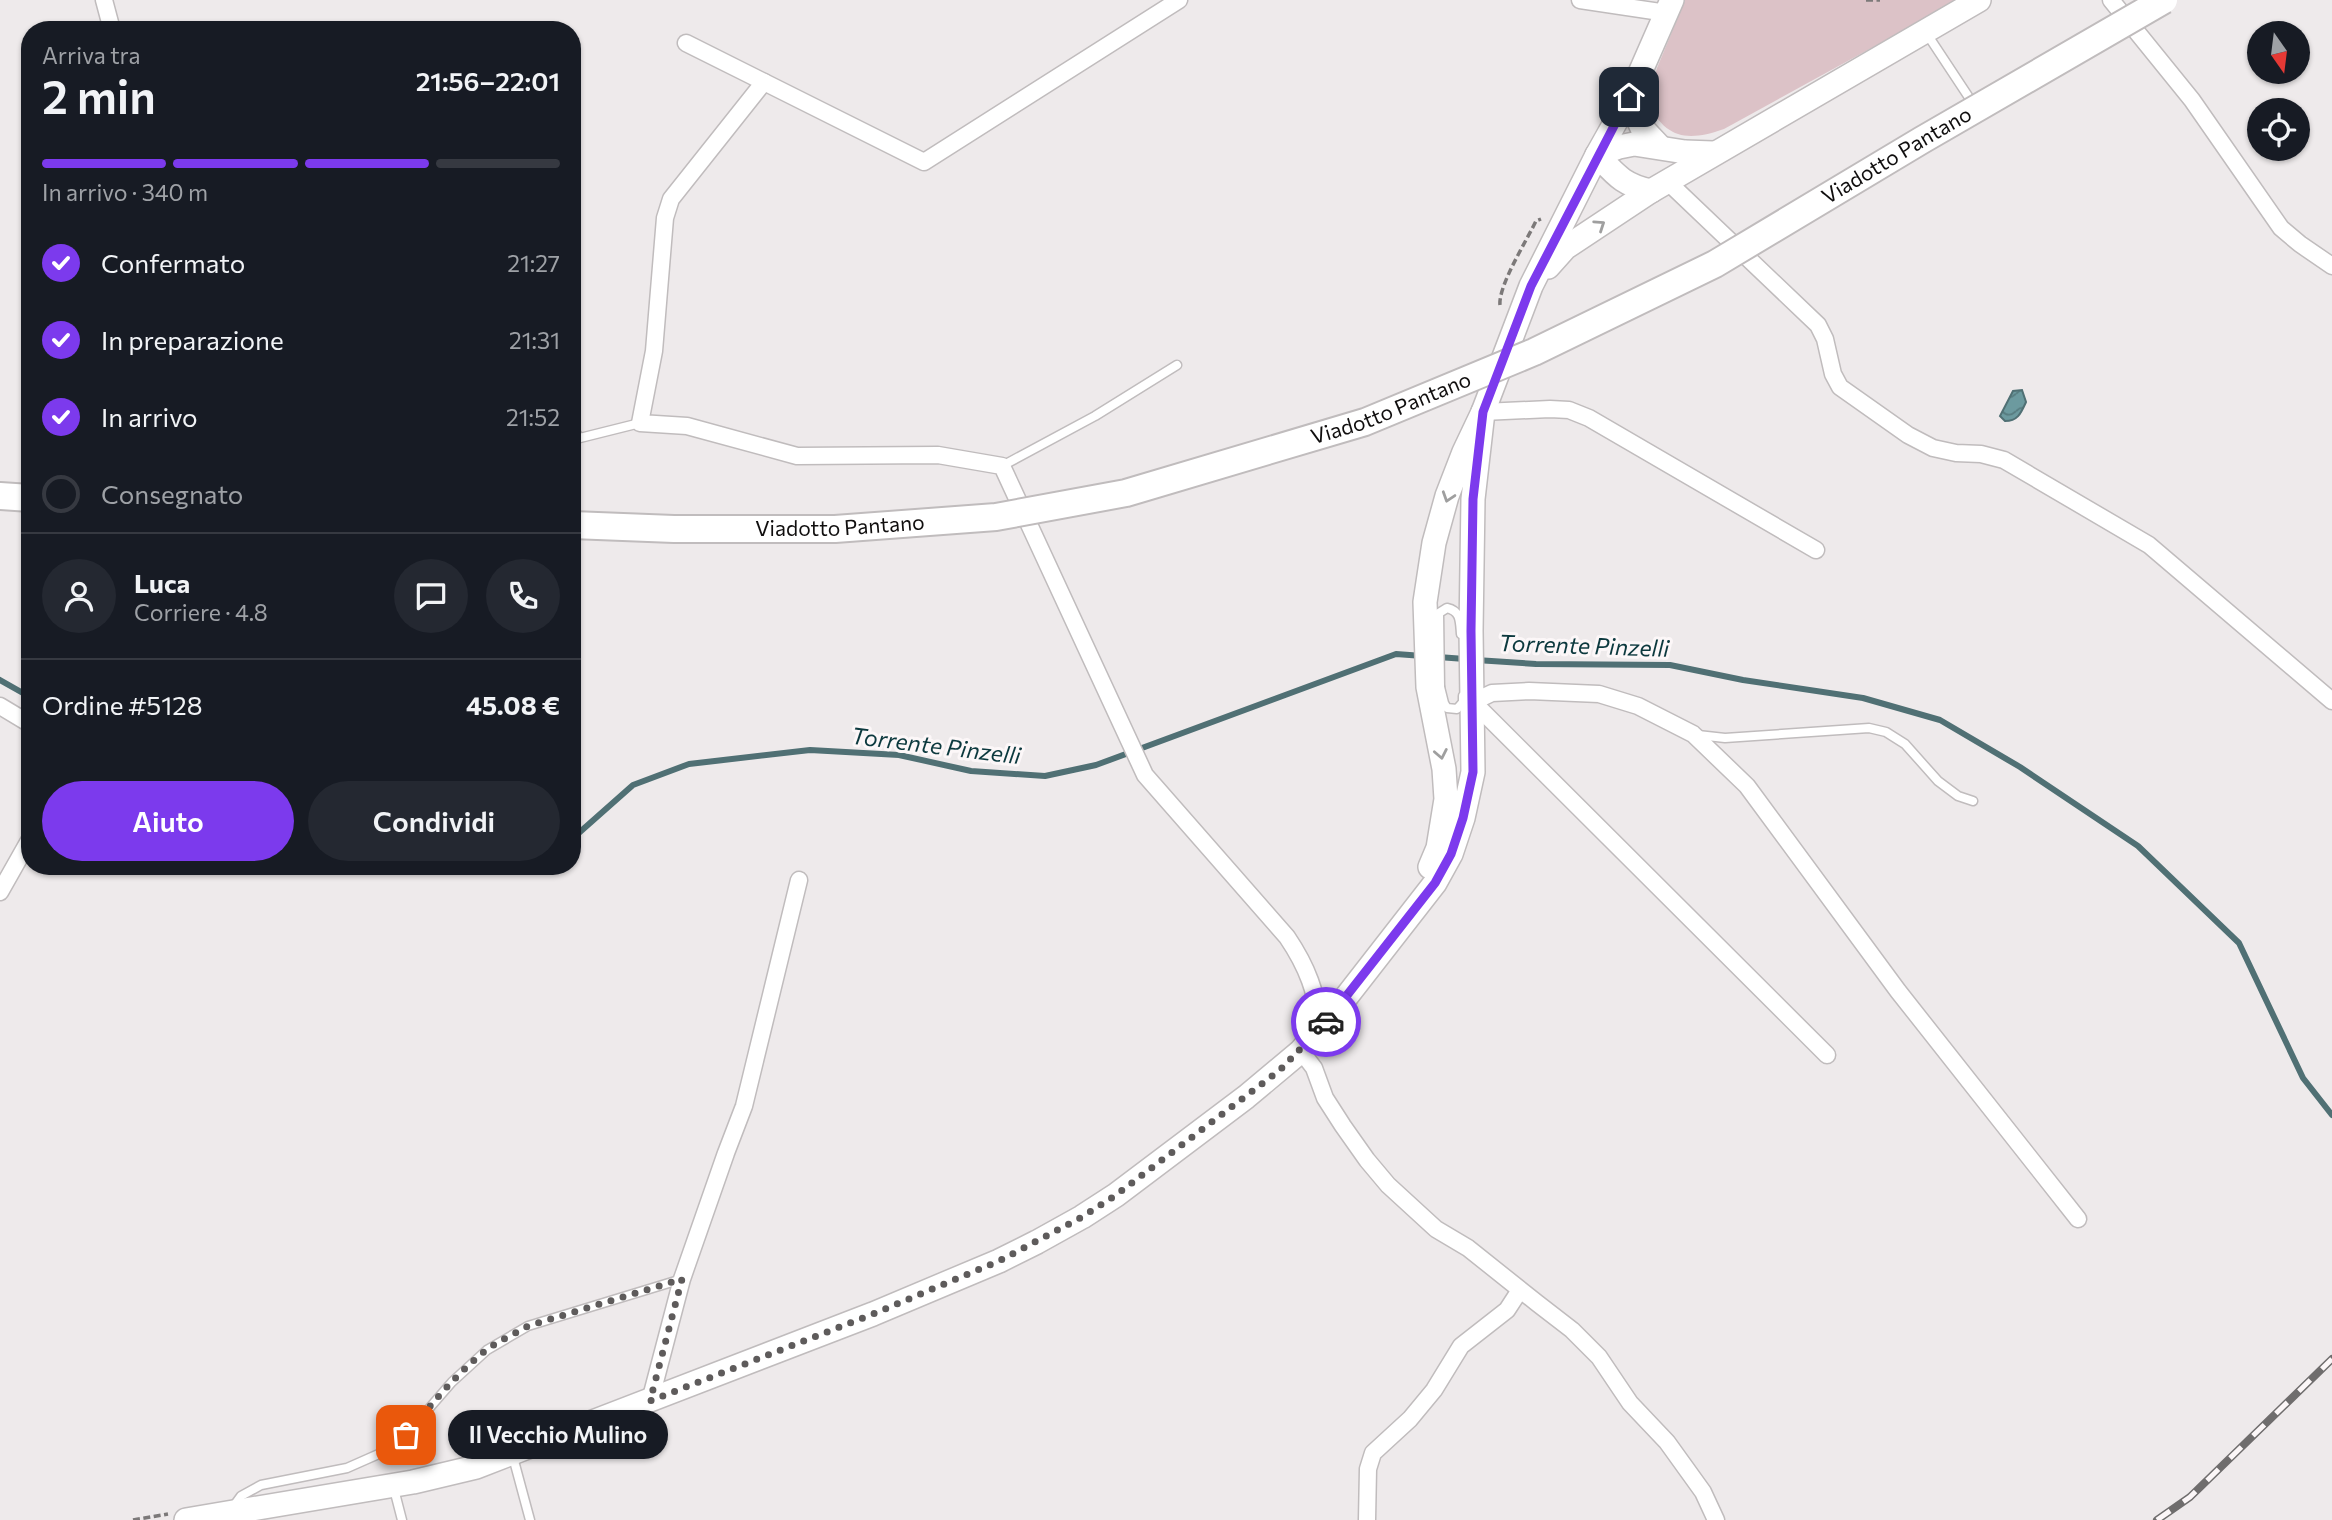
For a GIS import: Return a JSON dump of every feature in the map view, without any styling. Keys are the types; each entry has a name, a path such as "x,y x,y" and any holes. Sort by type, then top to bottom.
{"main road":[{"path":"1531,286 1565,248 1660,186 1979,0"},
{"name":"Viadotto Pantano","path":"581,525 674,529 835,529 996,517 1126,493 1365,422 1534,352 1716,264 1922,140 2164,0"},
{"path":"1409,915 1438,848 1446,799 1432,638 1426,602 1434,543 1447,496 1483,412 1531,286 1629,97 1670,6"},
{"path":"1629,97 1642,128 1660,147"},
{"path":"1597,155 1634,145 1713,153"},
{"path":"1597,155 1617,176 1634,187 1660,186"},
{"path":"185,1518 445,1476 513,1454 873,1314 999,1261 1082,1217 1116,1195 1255,1090 1301,1051 1435,883 1446,864 1463,818 1473,772 1468,662 1473,499 1483,412"},
{"path":"0,496 21,497"}],"street":[{"path":"104,0 110,21"},
{"path":"686,43 924,162 1179,0"},
{"path":"1580,0 1670,6"},
{"path":"2111,0 2201,111 2281,228 2332,266"},
{"path":"764,82 671,199 666,218 654,351 640,423 687,426 797,456 938,455 1002,466 1144,775 1287,937 1302,959 1311,979 1321,1028"},
{"path":"1660,186 1818,325 1825,339 1833,374 1840,387 1908,435 1933,448 2004,460 2148,545 2332,701"},
{"path":"1483,412 1569,410 1589,418 1816,550"},
{"path":"1468,662 1492,692 1599,694 1638,706 1693,734 1747,786 1898,991 2078,1219"},
{"path":"1468,662 1827,1055"},
{"path":"0,706 21,719"},
{"path":"0,892 21,855"},
{"path":"650,1401 682,1279 744,1105 799,880"},
{"path":"1301,1051 1314,1068 1325,1098 1343,1126 1388,1185 1436,1229 1468,1248 1572,1330 1599,1357 1630,1403 1667,1442 1703,1492 1717,1520"},
{"path":"1367,1520 1368,1468 1373,1453 1410,1419 1434,1390 1461,1346 1507,1310 1520,1290"}],"lane":[{"path":"1925,30 1968,96"},
{"path":"1002,466 1095,416 1177,365"},
{"path":"581,438 640,423"},
{"path":"1432,638 1439,614 1447,608 1454,609 1459,614 1468,662 1463,702 1457,709 1447,708 1434,680"},
{"path":"1693,734 1725,738 1869,728 1886,732 1905,744 1938,781 1958,796 1973,801"},
{"path":"229,1513 249,1489 347,1468 390,1449 406,1435 452,1382 486,1350 508,1336 528,1326 682,1279"},
{"path":"513,1454 530,1520"},
{"path":"393,1486 402,1520"}],"path":[{"path":"1866,0 1880,0"},
{"path":"132,1520 185,1518"}],"shaded area":[{"path":"1685,0 1959,0 1724,129 1688,136 1678,134 1661,123 1647,101 1657,68"}],"water":[{"path":"2022,390 2026,402 2022,410 2016,418 2005,421 2000,416 2013,391"}],"waterway":[{"name":"Torrente Pinzelli","path":"581,831 633,785 689,764 810,750 899,755 971,771 1045,776 1096,765 1396,654 1423,656"},
{"name":"Torrente Pinzelli","path":"1438,657 1465,659"},
{"name":"Torrente Pinzelli","path":"1476,660 1536,664 1670,665 1743,680 1863,698 1940,720 2020,767 2138,846 2239,943 2303,1078 2332,1115"},
{"name":"Torrente Pinzelli","path":"0,680 21,692"}],"railway":[{"path":"2157,1520 2190,1497 2332,1359"}],"way so far":[{"path":"406,1435 452,1382 486,1350 508,1336 528,1326 682,1279 650,1401 873,1314 999,1261 1082,1217 1116,1195 1280,1070 1326,1022"}],"place":[{"name":"Il Vecchio Mulino","path":"406,1435"}],"route":[{"path":"1326,1022 1435,883 1451,854 1463,818 1473,772 1473,499 1483,412 1531,286 1629,97"}]}
